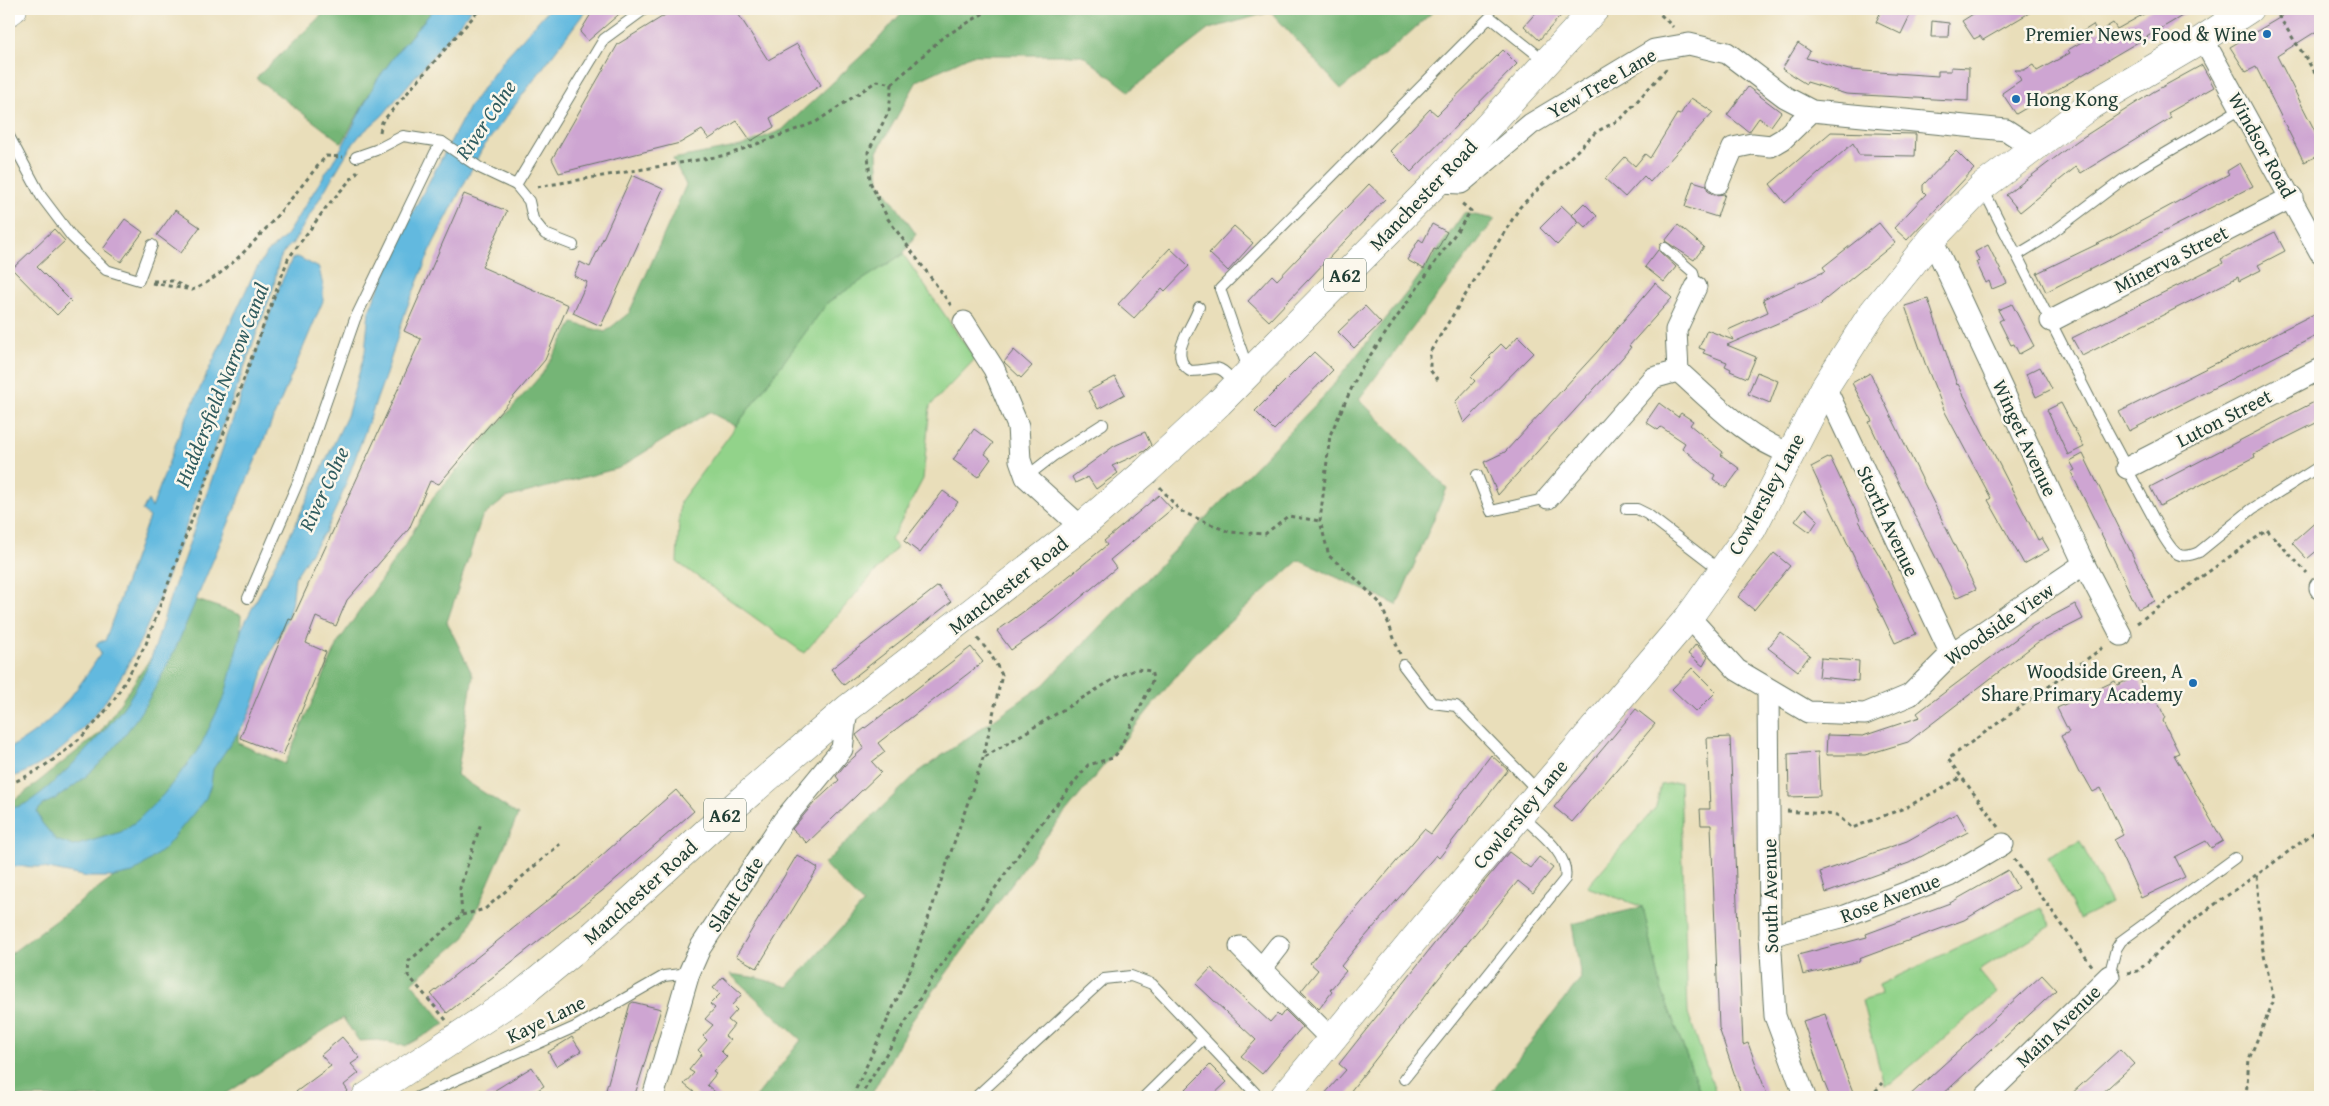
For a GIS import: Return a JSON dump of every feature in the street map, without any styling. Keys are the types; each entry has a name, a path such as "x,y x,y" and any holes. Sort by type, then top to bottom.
{"main road":[{"path":"9,12 14,9"},
{"name":"Manchester Road","path":"368,1096 519,996 591,937 736,805 847,710 962,622 1081,527 1146,472 1243,379 1437,182 1595,9"},
{"name":"Cowlersley Lane","path":"1284,1097 1520,814 1688,617 1752,529 1825,387 1873,312 1932,239 1982,187 2091,104 2203,39 2249,9"}],"street":[{"name":"Windsor Road","path":"2203,39 2292,197 2320,252"},
{"name":"Yew Tree Lane","path":"1437,182 1461,183 1530,124 1654,50 1689,44 1727,53 1785,97 1812,111 2006,130 2034,148"},
{"path":"1718,183 1733,148 1752,144 1771,146 1783,138 1812,111"},
{"name":"Minerva Street","path":"2051,321 2292,197"},
{"name":"Winget Avenue","path":"1932,239 2084,564 2121,635"},
{"path":"1696,287 1676,330 1678,371 1743,429 1770,446 1791,454"},
{"path":"964,322 994,368 1018,426 1020,460 1026,477 1081,527"},
{"name":"Luton Street","path":"2127,468 2320,369"},
{"path":"1548,498 1653,378 1678,371"},
{"name":"Storth Avenue","path":"1825,387 1951,654"},
{"name":"Woodside View","path":"1688,617 1737,670 1808,712 1865,714 1910,695 1951,654 2084,564"},
{"name":"South Avenue","path":"1768,690 1770,936 1775,1016 1804,1097"},
{"name":"Slant Gate","path":"653,1097 689,973 700,948 783,821 842,749 847,710"},
{"name":"Rose Avenue","path":"1770,936 1845,916 1949,876 2003,844"},
{"path":"1261,969 1279,946"},
{"path":"1240,947 1331,1039"},
{"name":"Main Avenue","path":"1984,1097 2106,979"}],"lane":[{"path":"516,185 604,39 646,9"},
{"path":"1243,379 1220,289 1490,17 1547,63"},
{"path":"2017,255 2045,238 2130,175 2242,108"},
{"path":"9,136 41,196 72,237 106,270 139,280 152,245"},
{"path":"356,157 376,150 402,136 444,144 480,168 516,185 529,201 533,219 546,234 573,245"},
{"path":"248,598 298,482 355,319 435,153 444,144"},
{"path":"1982,187 2127,468 2163,536 2175,552 2181,556 2199,552 2218,539 2252,509 2320,466"},
{"path":"1665,248 1693,272 1696,287"},
{"path":"1199,307 1196,319 1181,345 1178,358 1182,366 1190,371 1219,367 1243,379"},
{"path":"1026,477 1053,456 1103,424"},
{"path":"1477,474 1491,511 1548,498"},
{"path":"1626,509 1637,509 1647,514 1721,571"},
{"path":"1403,665 1432,703 1456,706 1539,792"},
{"path":"1404,1079 1565,879 1566,870 1554,847 1520,814"},
{"path":"2106,979 2116,949 2121,941 2234,858"},
{"name":"Kaye Lane","path":"418,1097 575,1027 664,976 689,973"},
{"path":"978,1095 1104,979 1131,976 1152,984 1259,1097"},
{"path":"1144,1097 1203,1039"}],"path":[{"path":"9,784 41,769 74,744 112,702 146,644 288,259 328,205 376,150 382,122 480,9"},
{"path":"964,322 888,219 870,182 868,152 889,111 892,84 942,38 991,9"},
{"path":"2274,9 2320,80"},
{"path":"1438,380 1430,370 1430,352 1520,208 1596,132 1621,119 1689,44"},
{"path":"516,185 541,188 727,155 816,122 877,81 892,84"},
{"path":"139,280 172,281 192,290 207,284 255,241 326,156"},
{"path":"1403,665 1395,636 1381,604 1353,576 1329,556 1320,521 1330,435 1360,370 1471,211 1437,182"},
{"path":"1146,472 1180,511 1229,532 1265,534 1288,516 1320,521"},
{"path":"2320,588 2267,530 1948,759 2000,827 2003,844 2106,979 2138,971 2190,922 2320,828"},
{"path":"854,1097 912,966 983,758 1002,675 990,653 962,622"},
{"path":"860,1097 933,977 1033,834 1088,765 1113,758 1118,752 1150,687 1153,678 1151,671 1137,669 1119,676 983,758"},
{"path":"1769,810 1837,816 1852,828 1907,807 1962,777"},
{"path":"462,915 460,888 481,823"},
{"path":"460,1035 408,975 410,961 462,915 485,909 560,844"},
{"path":"2246,1097 2249,1059 2274,1000 2262,946 2257,875"},
{"path":"1870,1097 1883,1083"}],"green space":[{"path":"328,9 434,9 399,50 377,80 342,143 256,78"},
{"path":"905,9 1436,9 1396,45 1341,89 1271,12 1209,29 1129,91 1082,55 972,55 917,81 877,152 879,182 916,234 903,254 828,302 736,426 709,412 619,468 506,498 482,517 447,622 473,676 457,775 518,815 465,937 412,983 445,1024 405,1046 378,1040 359,1041 343,1018 224,1095 226,1097 9,1097 9,955 114,877 9,811 9,805 100,733 191,598 241,615 238,743 285,764 339,641 407,542 433,497 542,374 573,323 605,332 629,313 686,185 673,159 741,146 782,130 874,44"},
{"path":"1464,213 1495,219 1359,399 1447,488 1397,605 1299,560 1193,655 1041,843 911,1022 870,1097 756,1097 801,1040 730,974 758,978 788,987 863,904 824,864 917,773 1043,685 1325,395 1412,286"},
{"path":"903,254 975,359 930,406 923,479 891,540 897,547 804,653 677,562 680,502 828,302"},
{"path":"1680,782 1688,1013 1717,1097 1702,1097 1661,988 1643,907 1587,887 1656,807 1661,785"},
{"path":"2080,841 2111,903 2079,919 2048,857"},
{"path":"1643,907 1661,988 1702,1097 1488,1097 1581,978 1572,924"},
{"path":"2041,908 2051,926 1979,971 1997,993 1891,1083 1884,1085 1862,1001 1881,995 1879,985"}],"water":[{"name":"Huddersfield Narrow Canal","path":"434,9 472,9 382,116 360,135 350,148 293,243 281,257 274,286 159,600 129,662 111,693 90,721 66,745 39,765 9,778 9,748 24,740 50,719 72,694 101,653 96,645 99,641 105,641 149,517 142,511 148,500 152,508 181,429 255,271 266,254 285,237 342,147 377,80 399,50"},
{"name":"River Colne","path":"549,9 587,9 482,149 433,244 406,310 386,374 341,497 326,530 295,577 293,597 288,616 264,668 257,694 246,721 213,769 211,784 206,798 164,849 133,873 114,877 87,877 39,867 9,866 9,806 15,807 26,803 56,781 103,732 122,709 146,670 280,285 292,259 298,257 319,268 323,286 323,301 177,645 150,696 118,743 88,774 37,812 42,823 56,840 74,846 121,832 138,820 163,795 198,751 225,695 242,628 296,523 347,416 365,352 369,311 409,219 469,107 505,58"}],"building":[{"path":"594,9 625,9 588,41 580,32"},
{"path":"675,9 735,9 768,60 797,44 821,85 770,118 774,127 751,141 737,121 709,139 702,130 680,143 559,173 552,159 618,44"},
{"path":"1539,9 1567,9 1539,40 1524,26"},
{"path":"1882,9 1913,9 1901,34 1876,22"},
{"path":"1981,9 2036,9 1983,40 1980,36 1974,39 1962,21"},
{"path":"2153,9 2194,9 2016,114 2002,93 2021,80 2015,70 2024,70 2033,65 2037,71 2070,53 2068,50 2083,41 2079,34 2093,25 2097,33 2113,23 2117,29"},
{"path":"2283,9 2320,9 2320,29 2277,56 2320,141 2320,155 2304,162 2256,67 2246,72 2230,47 2286,14"},
{"path":"1932,21 1949,23 1948,37 1931,37"},
{"path":"1798,43 1810,51 1806,58 1849,70 1938,76 1938,71 1951,71 1951,67 1969,68 1968,101 1846,94 1807,82 1806,84 1782,69"},
{"path":"1503,50 1517,64 1411,172 1390,151 1430,109 1437,115"},
{"path":"2202,65 2214,87 2168,113 2171,118 2081,173 2076,167 2020,212 2006,195 2077,141 2153,92"},
{"path":"1748,87 1781,112 1771,126 1759,118 1749,132 1727,115"},
{"path":"1691,98 1713,112 1650,182 1644,176 1625,197 1605,179 1625,157 1635,166 1645,154 1650,158 1677,114 1680,115"},
{"path":"1831,132 1916,134 1915,156 1859,155 1853,143 1785,203 1770,184"},
{"path":"1956,151 1974,169 1907,240 1894,228 1926,194 1923,191 1923,185"},
{"path":"2240,163 2253,186 2046,292 2037,273 2110,238 2229,174 2227,171"},
{"path":"632,175 663,189 601,326 573,313 587,282 574,276 580,262 590,267"},
{"path":"1693,181 1706,185 1708,191 1714,195 1725,194 1717,217 1685,207"},
{"path":"1369,184 1385,199 1269,321 1248,301 1272,275 1277,280"},
{"path":"464,194 507,211 482,267 568,305 545,360 439,484 430,481 409,529 347,600 336,626 316,617 306,643 326,652 283,755 240,738 289,619 292,620 421,339 404,331"},
{"path":"1584,203 1597,216 1586,228 1572,215"},
{"path":"1562,206 1579,222 1557,245 1540,228"},
{"path":"175,210 200,227 181,253 157,235"},
{"path":"125,219 143,232 121,262 103,249"},
{"path":"1879,223 1895,243 1822,304 1727,345 1756,357 1747,378 1730,371 1731,369 1725,366 1727,362 1703,353 1705,350 1699,348 1707,330 1733,340 1728,330 1768,312 1763,299 1826,271 1823,267"},
{"path":"1432,224 1447,232 1437,250 1434,249 1424,269 1407,260 1419,239 1423,242"},
{"path":"1678,225 1704,247 1694,260 1665,241"},
{"path":"1234,226 1253,243 1228,271 1209,253"},
{"path":"54,229 65,241 37,267 71,301 57,315 12,269"},
{"path":"2275,232 2285,251 2258,265 2261,270 2239,281 2238,277 2082,356 2072,338 2223,263 2221,259"},
{"path":"1988,245 2007,283 1992,289 1989,281 1986,283 1976,262 1980,261 1975,252"},
{"path":"1170,248 1189,266 1165,291 1162,288 1134,318 1118,304"},
{"path":"1658,250 1676,267 1664,282 1645,267"},
{"path":"1655,283 1672,298 1629,346 1631,347 1623,357 1498,495 1484,462 1505,452 1597,352"},
{"path":"1928,299 1957,385 2038,540 2042,538 2049,550 2024,564 1988,500 1991,498 1945,412 1925,363 1905,306"},
{"path":"2012,304 2034,346 2019,354 2014,344 2011,345 1999,321 2003,319 1998,310"},
{"path":"1365,306 1381,323 1354,348 1338,332"},
{"path":"2320,311 2320,334 2129,431 2119,412"},
{"path":"1518,336 1534,352 1464,423 1455,402 1475,381 1471,377 1491,357 1489,356 1501,344 1506,349"},
{"path":"1014,350 1032,366 1021,378 1004,362"},
{"path":"1314,352 1333,370 1274,430 1255,411"},
{"path":"2040,367 2052,389 2036,397 2026,374"},
{"path":"1757,372 1778,381 1770,403 1748,394"},
{"path":"1870,373 1976,589 1956,598 1885,456 1869,422 1872,421 1852,383"},
{"path":"1115,377 1125,394 1098,409 1088,391"},
{"path":"2320,399 2320,421 2254,454 2255,457 2160,506 2150,487"},
{"path":"1659,403 1678,417 1681,413 1693,421 1690,425 1723,452 1721,455 1740,469 1726,488 1713,479 1715,475 1682,448 1685,443 1661,427 1658,430 1646,422"},
{"path":"2061,403 2084,447 2068,455 2047,410"},
{"path":"974,429 993,443 985,454 991,459 978,477 953,460"},
{"path":"1145,432 1151,445 1145,451 1112,466 1118,473 1096,489 1088,477 1075,483 1072,477 1114,446"},
{"path":"2083,454 2155,601 2138,609 2071,472 2075,470 2070,461"},
{"path":"1830,457 1859,521 1882,560 1916,634 1895,643 1811,467"},
{"path":"943,491 958,502 920,553 904,541"},
{"path":"1159,495 1172,509 1110,560 1116,568 1055,619 1011,650 997,631 1038,601 1107,545 1104,541"},
{"path":"1805,508 1818,520 1810,532 1795,521"},
{"path":"2320,518 2320,548 2307,559 2292,543"},
{"path":"1774,553 1790,566 1754,610 1738,597"},
{"path":"938,586 951,602 844,685 831,669"},
{"path":"2075,604 2083,619 2038,642 1908,742 1865,755 1826,755 1827,735 1863,736 1920,717 1917,713 2033,626"},
{"path":"1780,632 1810,655 1798,671 1768,648"},
{"path":"1696,644 1708,657 1703,666 1688,654"},
{"path":"971,647 983,662 878,743 885,752 872,762 881,772 807,843 792,829 814,803 839,780 836,776 844,766 864,748 856,735"},
{"path":"1821,658 1859,661 1858,681 1819,677"},
{"path":"1692,668 1716,692 1696,712 1672,689"},
{"path":"2138,676 2147,696 2153,693 2165,717 2163,721 2179,753 2174,755 2223,841 2211,848 2206,841 2175,857 2185,877 2141,898 2114,840 2123,835 2101,788 2093,792 2084,776 2079,773 2061,736 2069,732 2057,708 2115,681 2117,685"},
{"path":"1636,709 1655,724 1572,822 1554,807"},
{"path":"1730,737 1743,1045 1748,1043 1768,1097 1742,1097 1719,1028 1711,825 1701,825 1700,809 1710,809 1707,738"},
{"path":"1818,752 1820,796 1789,797 1788,754"},
{"path":"1491,755 1508,770 1439,858 1436,855 1341,966 1346,971 1330,990 1332,992 1319,1009 1301,991 1318,970 1310,963 1424,829 1431,834"},
{"path":"676,790 694,811 602,891 447,1013 431,994 575,879"},
{"path":"1957,813 1968,832 1909,863 1826,893 1820,872 1907,841"},
{"path":"1509,852 1530,868 1539,857 1553,868 1533,893 1518,881 1346,1097 1322,1097 1346,1070 1339,1064"},
{"path":"797,855 818,868 757,968 736,956"},
{"path":"2008,870 2018,888 1964,920 1859,959 1860,961 1803,975 1798,955 1867,937 1866,934 1950,903"},
{"path":"1211,968 1270,1022 1277,1014 1280,1017 1285,1010 1302,1027 1262,1074 1241,1056 1256,1040 1196,984"},
{"path":"2042,975 2056,990 1940,1097 1908,1097"},
{"path":"723,977 742,994 732,1005 737,1010 728,1020 734,1025 725,1036 730,1040 721,1051 727,1057 713,1072 716,1074 707,1085 721,1097 700,1097 684,1084 694,1073 689,1070 702,1054 698,1050 707,1040 703,1036 713,1025 705,1019 715,1008 710,1004 720,994 713,988"},
{"path":"633,1002 661,1009 638,1085 634,1097 604,1097 630,1004"},
{"path":"1825,1014 1855,1097 1830,1097 1824,1082 1803,1021"},
{"path":"342,1037 360,1058 351,1064 359,1073 344,1085 348,1091 340,1097 289,1097 331,1066 321,1055"},
{"path":"572,1037 581,1051 556,1066 548,1052"},
{"path":"2120,1049 2134,1064 2098,1097 2068,1097"},
{"path":"1210,1065 1227,1082 1211,1097 1178,1097"},
{"path":"532,1067 544,1086 527,1097 484,1097"}],"place":[{"name":"Premier News, Food & Wine","path":"2267,34"},
{"name":"Hong Kong","path":"2016,99"},
{"name":"Woodside Green, A Share Primary Academy","path":"2193,683"}]}
